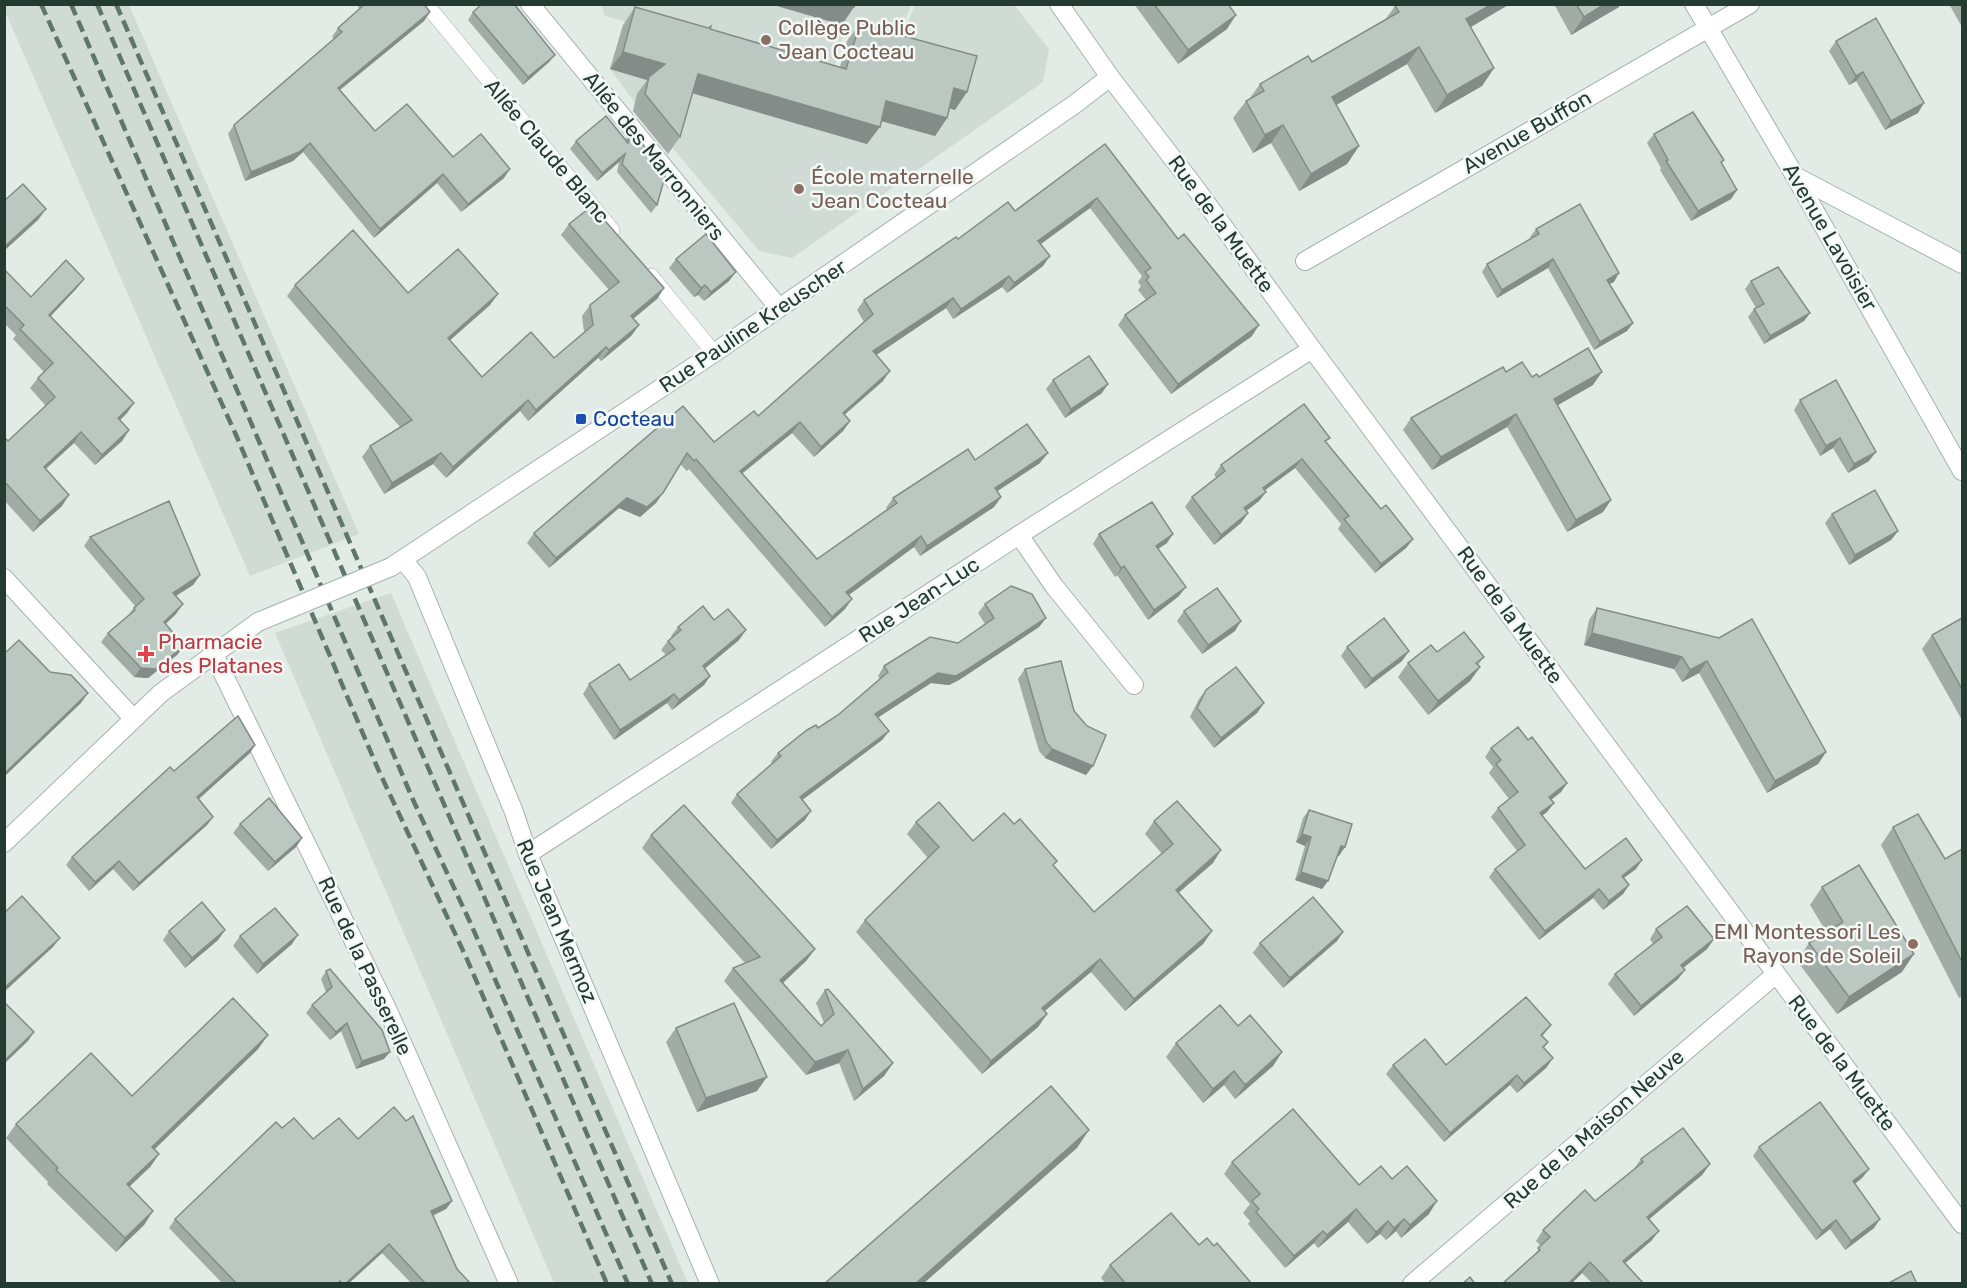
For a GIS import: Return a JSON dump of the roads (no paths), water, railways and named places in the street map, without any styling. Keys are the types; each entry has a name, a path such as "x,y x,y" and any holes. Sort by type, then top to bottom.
{"street":[{"name":"Allée des Marronniers","path":"530,4 779,308"},
{"name":"Rue de la Muette","path":"1059,4 1110,77 1194,186 1312,349 1962,1224"},
{"name":"Avenue Lavoisier","path":"1694,4 1795,176 1962,471"},
{"name":"Avenue Buffon","path":"1305,261 1750,4"},
{"name":"Rue Pauline Kreuscher","path":"4,843 132,717 213,653 258,622 398,564 714,353 1075,104 1110,77"},
{"path":"1795,176 1962,264"},
{"name":"Rue Jean-Luc","path":"528,854 1019,535 1312,349"},
{"path":"1019,535 1054,586 1134,685"},
{"name":"Rue Jean Mermoz","path":"398,564 417,577 514,812 528,854 710,1284"},
{"path":"4,578 132,717"},
{"name":"Rue de la Passerelle","path":"213,653 388,1011 509,1284"},
{"name":"Rue de la Maison Neuve","path":"1412,1284 1776,974"}],"lane":[{"name":"Allée Claude Blanc","path":"426,4 623,243"},
{"path":"638,261 714,353"}],"railway":[{"path":"41,4 236,435 378,769 466,957 607,1284"},
{"path":"71,4 414,802 470,922 628,1284"},
{"path":"97,4 652,1284"},
{"path":"116,4 672,1284"}],"place":[{"name":"Collège Public Jean Cocteau","path":"766,40"},
{"name":"École maternelle Jean Cocteau","path":"799,189"},
{"name":"Cocteau","path":"581,419"},
{"name":"Pharmacie des Platanes","path":"146,654"},
{"name":"EMI Montessori Les Rayons de Soleil","path":"1913,944"}]}
